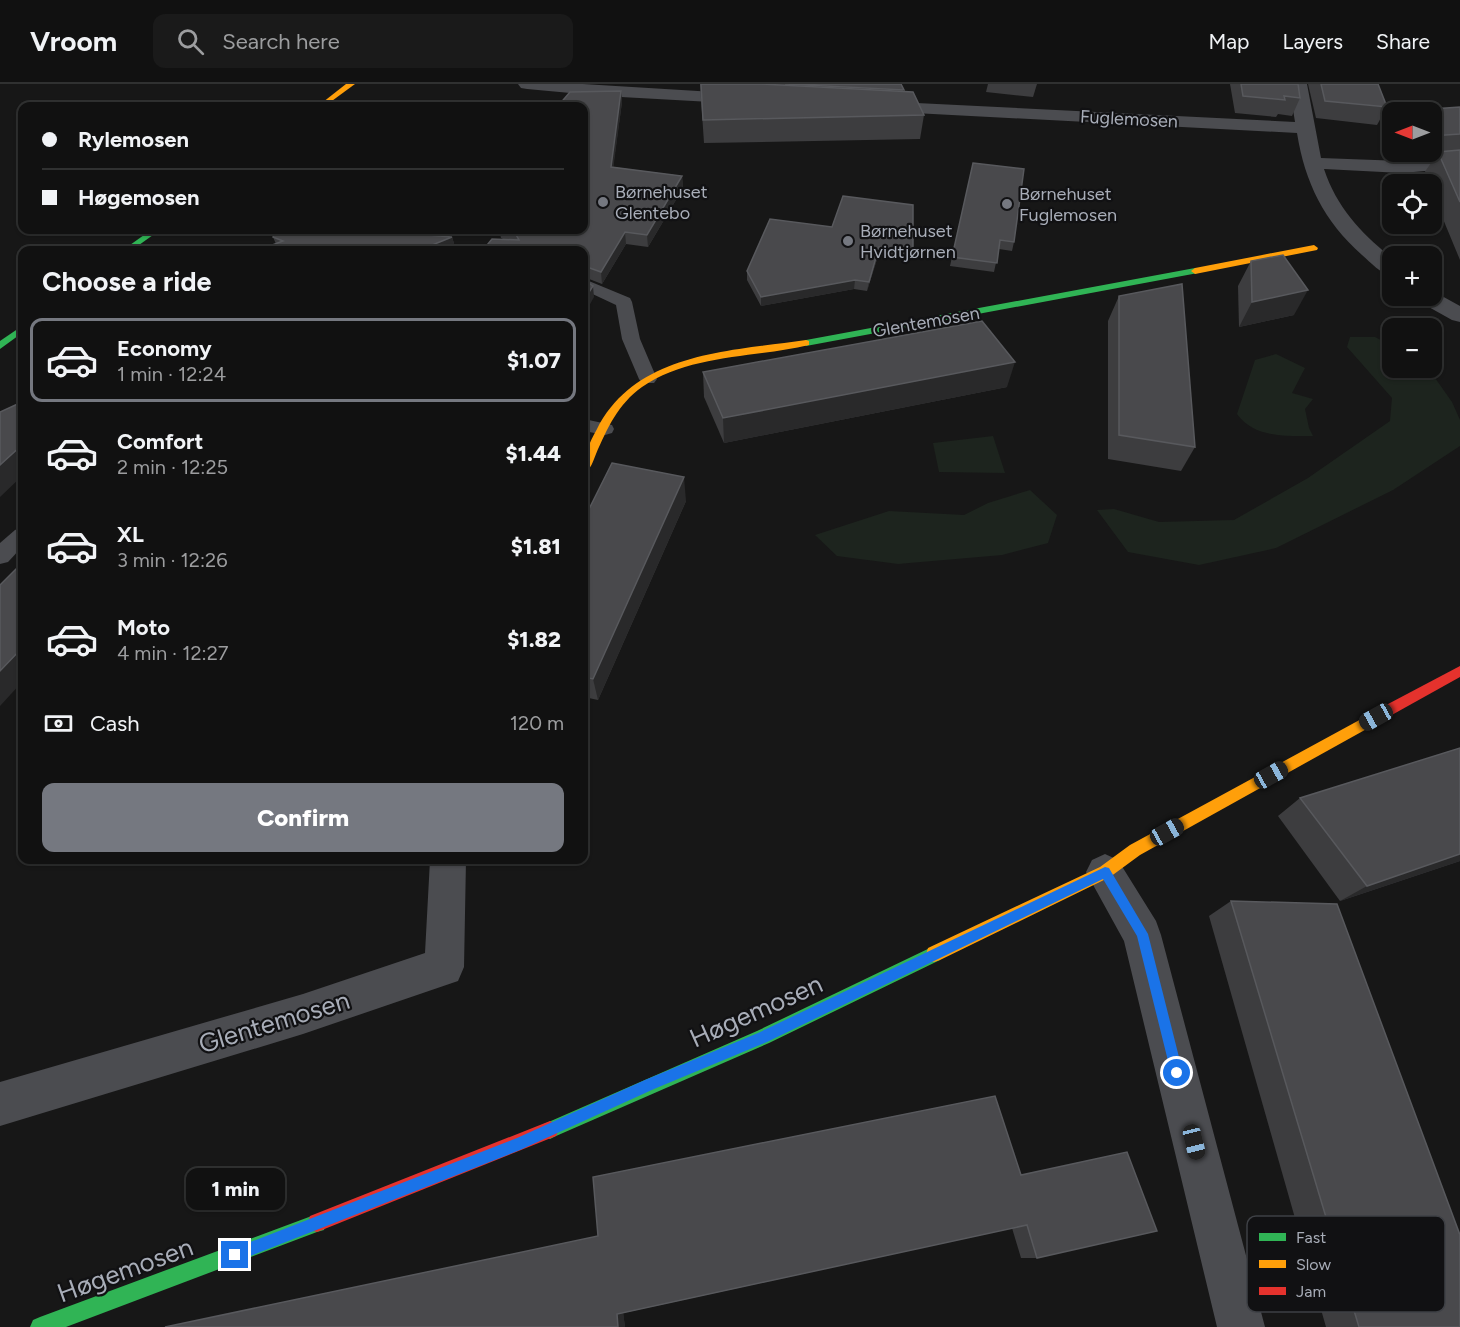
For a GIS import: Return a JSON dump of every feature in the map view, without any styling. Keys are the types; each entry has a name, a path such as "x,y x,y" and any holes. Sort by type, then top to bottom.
{"street":[{"path":"326,102 351,84"},
{"path":"527,84 767,100"},
{"path":"1298,84 1313,164 1323,192 1336,216 1362,245 1382,261"},
{"path":"954,110 959,90"},
{"name":"Fuglemosen","path":"860,105 1305,128"},
{"path":"1313,164 1402,167 1460,162"},
{"path":"133,246 150,234"},
{"name":"Glentemosen","path":"588,461 621,399 648,379 702,361 950,318 1314,248"},
{"path":"1442,305 1460,315"},
{"path":"0,346 18,332"},
{"name":"Høgemosen","path":"40,1327 191,1272 520,1144 650,1084 763,1037 1105,872 1135,850 1460,671"},
{"name":"Glentemosen","path":"0,1104 303,1014 444,967 448,864"},
{"path":"1105,872 1142,934 1241,1327"}],"lane":[{"path":"588,286 624,302 631,339 648,379"},
{"path":"588,427 605,429"},
{"path":"0,556 18,539"}],"shaded area":[{"path":"1350,337 1375,337 1382,341 1382,378 1435,378 1452,402 1460,420 1460,446 1393,490 1276,548 1199,565 1128,552 1097,510 1114,509 1159,522 1234,520 1308,478 1390,421 1392,398 1347,347"},
{"path":"1276,354 1305,368 1292,393 1313,399 1305,409 1313,436 1261,432 1244,422 1237,414 1255,360"},
{"path":"993,436 1005,473 939,472 933,443"},
{"path":"1030,490 1057,515 1048,543 1002,555 898,564 837,556 815,535 889,511 964,515 988,503"}],"building":[{"path":"701,84 761,84 913,92 924,115 703,120"},
{"path":"785,84 901,84 904,90"},
{"path":"1241,84 1298,84 1300,98 1284,96 1285,100 1243,96"},
{"path":"1321,84 1378,84 1385,102 1382,102 1382,107 1325,101"},
{"path":"621,91 611,167 682,176 647,235 625,232 601,272 588,267 588,246 486,246 492,239 519,240 516,234 588,234 588,102 561,102 570,92"},
{"path":"1460,107 1460,134 1442,135 1442,108"},
{"path":"1460,150 1460,202 1442,161 1442,152"},
{"path":"973,163 1024,169 1014,242 1000,240 997,263 952,257"},
{"path":"843,196 913,205 913,252 879,247 869,282 855,280 761,297 747,271 770,219 832,227"},
{"path":"274,234 414,234 452,237 430,246 270,246 283,241 273,237"},
{"path":"1283,255 1308,290 1252,302 1251,261"},
{"path":"588,283 593,286 588,294"},
{"path":"1182,284 1195,447 1119,435 1119,296"},
{"path":"982,321 1015,362 723,418 703,372"},
{"path":"18,404 18,449 0,465 0,412"},
{"path":"612,463 684,477 593,679 588,678 588,511"},
{"path":"18,567 18,652 0,671 0,585"},
{"path":"1460,748 1460,854 1367,886 1300,798"},
{"path":"1231,901 1337,904 1460,1235 1460,1327 1359,1327 1354,1312 1445,1312 1445,1216 1326,1216"},
{"path":"995,1096 1021,1175 1127,1152 1157,1231 1037,1258 1027,1225 617,1314 618,1327 165,1327 598,1236 593,1177"}],"traffic: fast":[{"path":"133,246 150,234"},
{"path":"806,343 1195,271"},
{"path":"0,346 18,332"},
{"path":"550,1130 763,1037 934,954"},
{"path":"40,1327 317,1223"}],"traffic: slow":[{"path":"326,102 351,84"},
{"path":"1195,271 1314,248"},
{"path":"588,459 600,432 616,406 638,385 683,365 734,354 806,343"},
{"path":"934,954 1105,872 1135,850 1376,717"}],"traffic: jam":[{"path":"1376,717 1460,671"},
{"path":"317,1223 550,1130"}],"place":[{"name":"Børnehuset Glentebo","path":"603,202"},
{"name":"Børnehuset Fuglemosen","path":"1007,204"},
{"name":"Børnehuset Hvidtjørnen","path":"848,241"}],"route":[{"path":"235,1255 520,1144 650,1084 763,1037 1105,872 1142,934 1177,1073"}]}
